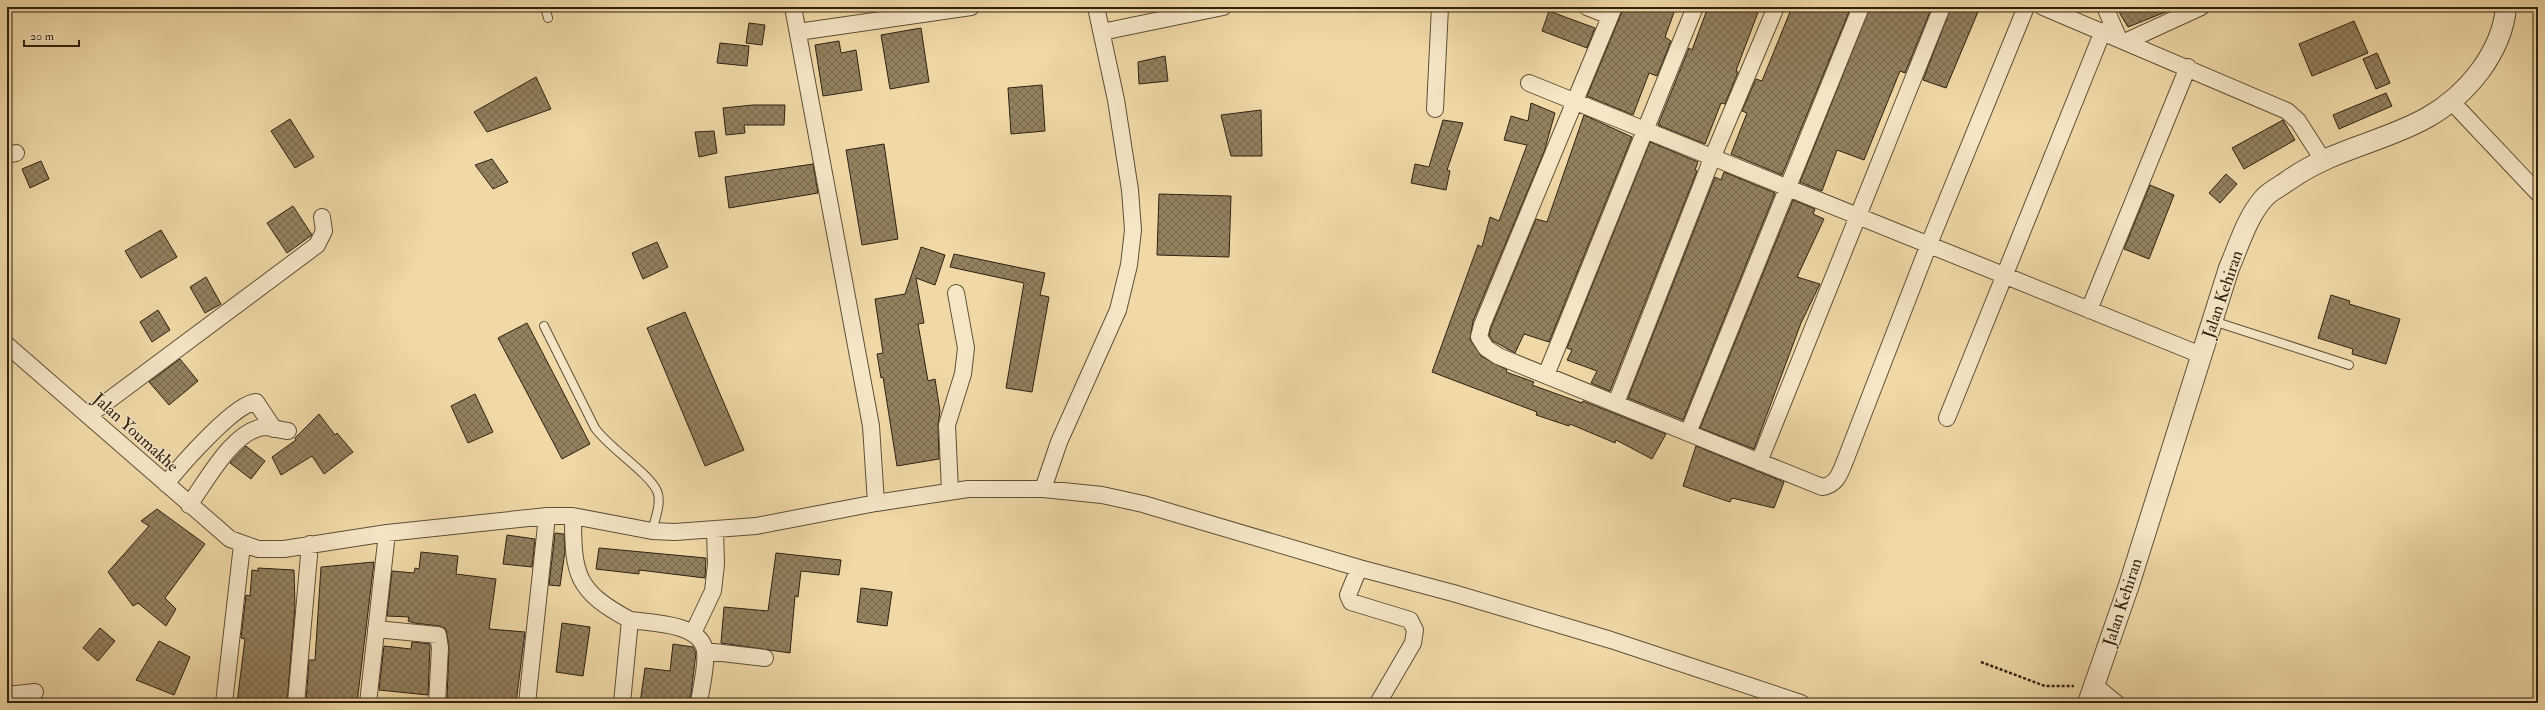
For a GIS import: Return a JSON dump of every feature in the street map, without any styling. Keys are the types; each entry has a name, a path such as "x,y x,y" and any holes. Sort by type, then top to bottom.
{"street":[{"path":"793,7 843,287 871,426 875,491"},
{"path":"798,32 971,7"},
{"path":"1043,489 1059,442 1118,310 1129,265 1133,230 1130,190 1116,100 1096,7"},
{"path":"1102,32 1223,7"},
{"path":"1435,109 1440,7"},
{"path":"1587,7 1612,11 1482,324 1479,337 1486,348 1498,356 1822,487 1830,486 1836,481 1929,244 2026,7"},
{"path":"1546,375 1694,7"},
{"path":"1616,403 1714,156 1776,7"},
{"path":"1688,433 1786,186 1861,7"},
{"path":"1759,462 1942,7"},
{"path":"2043,7 2188,67 2287,111 2298,121 2323,160"},
{"path":"1947,418 2005,275 2116,37 2105,7"},
{"path":"2116,37 2201,7"},
{"name":"Jalan Kehiran","path":"2091,694 2212,321 2246,226 2264,197 2323,160 2412,127 2452,102 2470,85 2487,62 2500,36 2506,7"},
{"path":"2089,310 2188,67"},
{"path":"1529,83 1576,100 2201,355"},
{"path":"2452,102 2538,193"},
{"path":"89,415 317,245 324,231 322,217"},
{"path":"949,479 947,425 963,374 966,348 956,293"},
{"name":"Jalan Youmakhe","path":"7,345 89,415 189,505 230,539 258,549 284,549 387,533 547,516 573,516 652,530 675,532 756,526 875,491 949,479 990,488 1043,489 1102,495 1143,504 1358,568 1453,593 1604,638 1801,703"},
{"path":"166,484 189,456 232,416 251,402 256,402 281,430 265,427 254,429 242,436 233,445 189,505"},
{"path":"527,703 547,516"},
{"path":"573,516 575,564 583,585 610,610 630,620 684,628 693,633 702,643 705,651 699,703"},
{"path":"693,633 713,591 716,564 715,529"},
{"path":"368,703 387,533"},
{"path":"224,703 242,544"},
{"path":"296,703 310,544"},
{"path":"1358,568 1348,595 1351,602 1410,620 1415,630 1413,643 1378,703"},
{"path":"622,703 630,620"},
{"path":"376,629 438,635 440,648 437,703"},
{"path":"705,651 766,658"},
{"path":"7,695 35,692"},
{"path":"2091,694 2116,703"}],"lane":[{"path":"545,7 548,18"},
{"path":"2212,321 2349,365"},
{"path":"544,326 595,428 607,443 657,490 659,502 652,530"}],"path":[{"path":"1981,662 2045,686 2091,694"}],"building":[{"path":"1624,7 1676,7 1665,37 1671,41 1657,76 1649,73 1633,115 1587,96"},
{"path":"1708,7 1760,7 1737,68 1736,71 1738,72 1725,104 1721,103 1705,144 1658,125 1689,48 1692,50"},
{"path":"1792,7 1851,7 1782,175 1731,154 1747,113 1742,111 1756,79 1762,81"},
{"path":"1870,7 1932,7 1905,73 1900,71 1864,160 1837,150 1822,191 1800,182"},
{"path":"1951,7 1980,7 1946,88 1923,80"},
{"path":"2116,7 2178,7 2128,27"},
{"path":"1549,11 1595,28 1587,48 1542,31"},
{"path":"2354,21 2368,53 2312,76 2299,44"},
{"path":"749,23 765,25 762,45 746,43"},
{"path":"921,28 929,82 890,89 881,35"},
{"path":"839,41 841,53 856,50 862,90 823,96 815,45"},
{"path":"720,43 749,46 747,66 717,63"},
{"path":"2377,53 2390,83 2376,89 2363,59"},
{"path":"1165,56 1168,81 1139,84 1138,62"},
{"path":"536,77 551,109 487,132 474,112"},
{"path":"1042,85 1045,131 1011,134 1008,88"},
{"path":"2386,93 2392,106 2339,129 2333,115"},
{"path":"1531,103 1555,113 1544,152 1473,321 1470,339 1481,356 1507,370 1506,372 1534,382 1532,385 1582,403 1583,401 1666,434 1652,459 1616,440 1615,443 1570,424 1569,426 1536,415 1537,412 1432,372 1478,245 1482,247 1490,217 1499,221 1527,145 1504,140 1511,116 1528,121"},
{"path":"753,105 785,105 784,125 744,125 745,133 726,135 723,108"},
{"path":"1261,110 1262,156 1231,156 1221,115"},
{"path":"1584,115 1632,137 1549,342 1524,334 1515,353 1493,341 1489,335 1491,328 1536,219 1547,222"},
{"path":"290,119 314,157 295,168 271,131"},
{"path":"1443,120 1463,123 1447,170 1450,171 1446,190 1411,183 1415,164 1429,167"},
{"path":"2283,120 2295,140 2244,169 2232,148"},
{"path":"714,131 717,153 699,157 695,132"},
{"path":"1650,142 1698,162 1695,170 1697,171 1610,391 1591,383 1597,371 1567,360 1572,350 1567,348"},
{"path":"884,144 898,239 862,245 846,150"},
{"path":"492,159 508,182 493,189 475,165"},
{"path":"41,161 49,179 30,188 22,169"},
{"path":"813,164 818,193 729,208 725,177"},
{"path":"1724,172 1775,193 1683,420 1628,398 1715,177 1721,180"},
{"path":"2226,174 2237,184 2220,203 2209,193"},
{"path":"2150,185 2174,195 2149,259 2124,249"},
{"path":"1159,194 1231,196 1229,257 1157,255"},
{"path":"1793,200 1815,209 1813,214 1824,219 1797,277 1820,284 1801,323 1754,449 1700,428"},
{"path":"293,206 312,235 287,253 267,223"},
{"path":"161,230 177,257 141,278 125,251"},
{"path":"657,242 668,267 643,279 632,253"},
{"path":"921,247 945,255 935,285 916,278 924,323 918,324 928,381 935,379 940,411 938,425 939,459 897,466 883,377 881,378 877,354 883,353 875,299 905,294"},
{"path":"954,254 1045,273 1040,295 1049,297 1032,392 1006,388 1024,283 950,267"},
{"path":"206,277 221,304 205,313 190,287"},
{"path":"2331,295 2350,301 2349,304 2400,319 2386,364 2352,354 2353,349 2318,338"},
{"path":"158,310 170,330 152,342 140,322"},
{"path":"685,312 744,450 705,466 647,328"},
{"path":"527,323 590,444 562,459 498,338"},
{"path":"180,359 198,381 169,405 149,382"},
{"path":"475,394 493,432 468,443 451,406"},
{"path":"319,414 335,435 337,433 353,452 324,474 312,456 281,475 272,457 296,440 295,438"},
{"path":"246,446 265,461 251,479 230,463"},
{"path":"1696,446 1784,482 1774,508 1732,498 1730,502 1683,486"},
{"path":"157,509 205,544 165,598 176,609 166,626 138,603 133,606 108,572 149,526 141,521"},
{"path":"555,533 564,534 565,551 560,586 549,585"},
{"path":"507,535 535,539 532,567 503,564"},
{"path":"599,548 706,558 705,578 639,570 639,574 596,569"},
{"path":"421,552 458,556 456,574 496,579 489,629 525,632 516,703 450,703 450,698 447,698 449,648 446,629 439,626 414,623 408,621 409,617 387,616 392,571 414,573 415,568 419,569"},
{"path":"776,553 841,560 839,575 801,571 798,597 795,596 790,653 721,643 724,607 768,611"},
{"path":"374,562 357,703 306,703 309,660 315,660 321,567"},
{"path":"258,568 294,570 295,607 287,703 237,703 245,639 241,638 246,595 250,596 252,570 258,571"},
{"path":"861,588 892,592 887,626 857,622"},
{"path":"562,623 590,627 583,676 556,672"},
{"path":"100,628 115,641 98,661 83,648"},
{"path":"159,641 190,657 174,695 136,680"},
{"path":"412,642 430,644 428,695 379,690 384,646 411,649"},
{"path":"673,644 693,647 696,653 690,703 640,703 645,668 670,671"}]}
